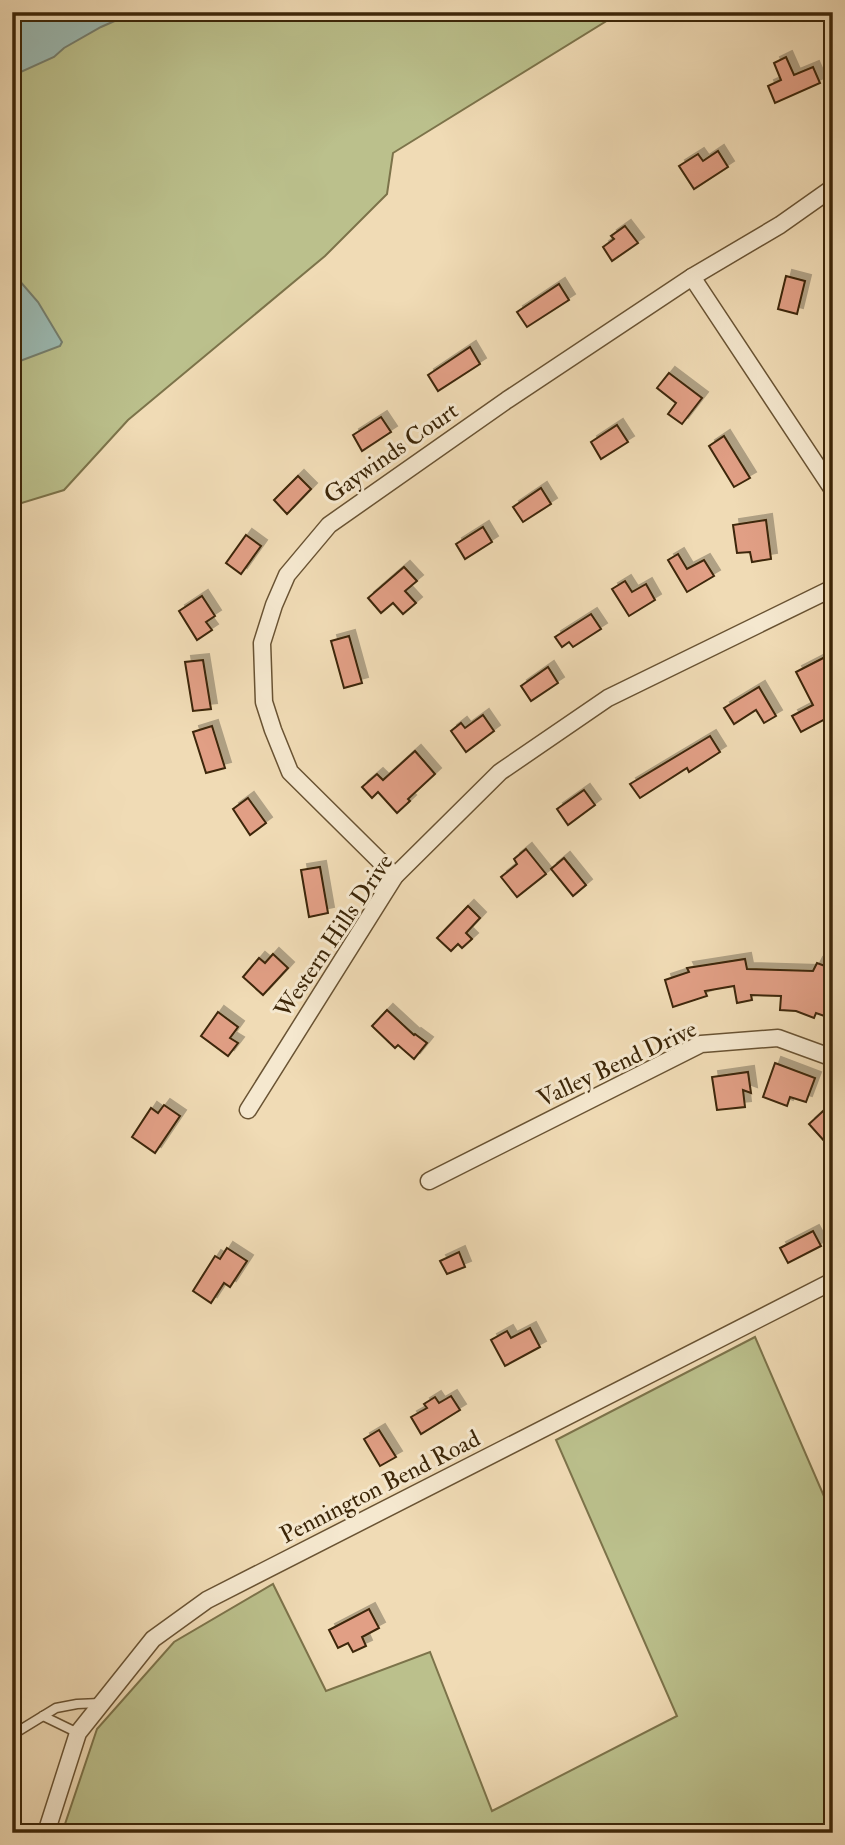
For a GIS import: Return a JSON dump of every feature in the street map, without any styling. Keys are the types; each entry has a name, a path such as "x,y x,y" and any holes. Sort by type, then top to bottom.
{"street":[{"name":"Gaywinds Court","path":"395,876 290,772 273,730 264,702 262,643 287,575 329,525 507,400 692,277 780,225 831,189"},
{"path":"692,277 833,490"},
{"name":"Western Hills Drive","path":"248,1110 395,876 500,772 608,698 833,588"},
{"name":"Valley Bend Drive","path":"429,1181 701,1044 778,1038 833,1058"},
{"name":"Pennington Bend Road","path":"46,1833 78,1733 153,1639 207,1600 833,1281"}],"lane":[{"path":"12,1735 56,1708 77,1703 103,1703"},
{"path":"43,1716 78,1733"}],"green space":[{"path":"12,12 621,12 393,153 387,194 325,256 128,420 64,490 12,506"},
{"path":"755,1337 833,1517 833,1833 62,1833 97,1729 174,1642 273,1584 326,1691 430,1652 492,1811 677,1716 556,1440"}],"water":[{"path":"12,12 135,12 101,27 64,48 54,57 12,76"},
{"path":"12,272 38,302 62,342 60,346 12,364"}],"building":[{"path":"786,57 794,75 813,67 820,83 775,103 768,86 781,80 774,63"},
{"path":"718,151 728,167 694,189 679,166 698,154 703,161"},
{"path":"625,226 638,243 612,261 603,247 614,239 611,236"},
{"path":"786,276 805,281 797,314 778,309"},
{"path":"559,284 569,300 527,327 517,312"},
{"path":"470,347 480,364 438,391 428,375"},
{"path":"669,373 702,398 682,424 668,414 676,403 657,388"},
{"path":"381,417 391,432 362,451 353,435"},
{"path":"617,425 628,442 601,459 591,442"},
{"path":"724,436 750,478 734,487 709,446"},
{"path":"298,476 311,489 287,514 274,500"},
{"path":"541,488 551,504 523,522 513,507"},
{"path":"766,520 771,559 752,562 750,552 737,553 733,525"},
{"path":"483,527 492,542 465,559 456,544"},
{"path":"246,535 261,546 241,574 226,563"},
{"path":"678,554 687,569 704,560 714,576 687,592 668,560"},
{"path":"404,567 417,581 405,591 416,603 403,614 393,603 381,613 368,598"},
{"path":"625,581 632,592 646,584 655,600 629,616 612,589"},
{"path":"202,596 215,616 206,622 212,630 197,640 179,611"},
{"path":"591,614 601,629 573,647 569,642 562,647 555,637"},
{"path":"349,636 362,683 344,688 331,641"},
{"path":"833,653 833,715 801,732 792,716 813,705 796,672"},
{"path":"203,660 211,709 193,711 185,662"},
{"path":"548,667 558,683 531,701 521,686"},
{"path":"759,687 776,716 764,723 756,710 734,724 724,708"},
{"path":"483,715 494,731 466,752 451,731 461,723 465,728"},
{"path":"212,726 225,768 206,773 193,732"},
{"path":"710,736 720,752 689,772 687,768 640,798 630,784"},
{"path":"415,751 435,774 397,813 378,792 372,798 362,787 377,774 383,780"},
{"path":"584,790 595,805 568,825 557,809"},
{"path":"248,798 266,823 250,835 233,809"},
{"path":"526,849 546,874 517,897 501,877 517,864 514,859"},
{"path":"564,858 586,885 573,896 551,869"},
{"path":"320,867 328,913 309,917 301,870"},
{"path":"468,906 480,918 466,933 472,939 462,948 458,944 451,951 437,938"},
{"path":"273,954 288,968 263,995 243,977 259,958 265,963"},
{"path":"745,959 747,969 813,971 817,963 833,969 833,1019 816,1013 814,1018 796,1011 780,1010 781,996 751,995 752,1000 737,1003 734,986 705,991 707,996 673,1007 665,980 689,972 687,968"},
{"path":"387,1010 414,1035 427,1043 414,1059 398,1045 395,1048 372,1026"},
{"path":"218,1012 238,1027 230,1038 238,1043 228,1056 201,1036"},
{"path":"775,1063 815,1078 806,1102 790,1097 787,1106 763,1097"},
{"path":"748,1072 751,1093 743,1090 745,1107 717,1110 712,1077"},
{"path":"833,1102 833,1136 826,1143 809,1124"},
{"path":"164,1105 180,1116 155,1153 132,1137 151,1108 158,1113"},
{"path":"813,1231 821,1246 788,1263 780,1248"},
{"path":"227,1248 247,1261 230,1287 224,1283 211,1303 193,1291 215,1256 220,1259"},
{"path":"459,1252 465,1267 447,1274 440,1261"},
{"path":"530,1328 540,1347 505,1366 491,1340 507,1331 511,1338"},
{"path":"451,1396 460,1410 421,1434 411,1417 427,1408 424,1404 435,1397 439,1403"},
{"path":"379,1430 396,1457 380,1466 364,1439"},
{"path":"369,1609 379,1628 362,1637 366,1646 353,1652 348,1643 338,1648 329,1630"}]}
